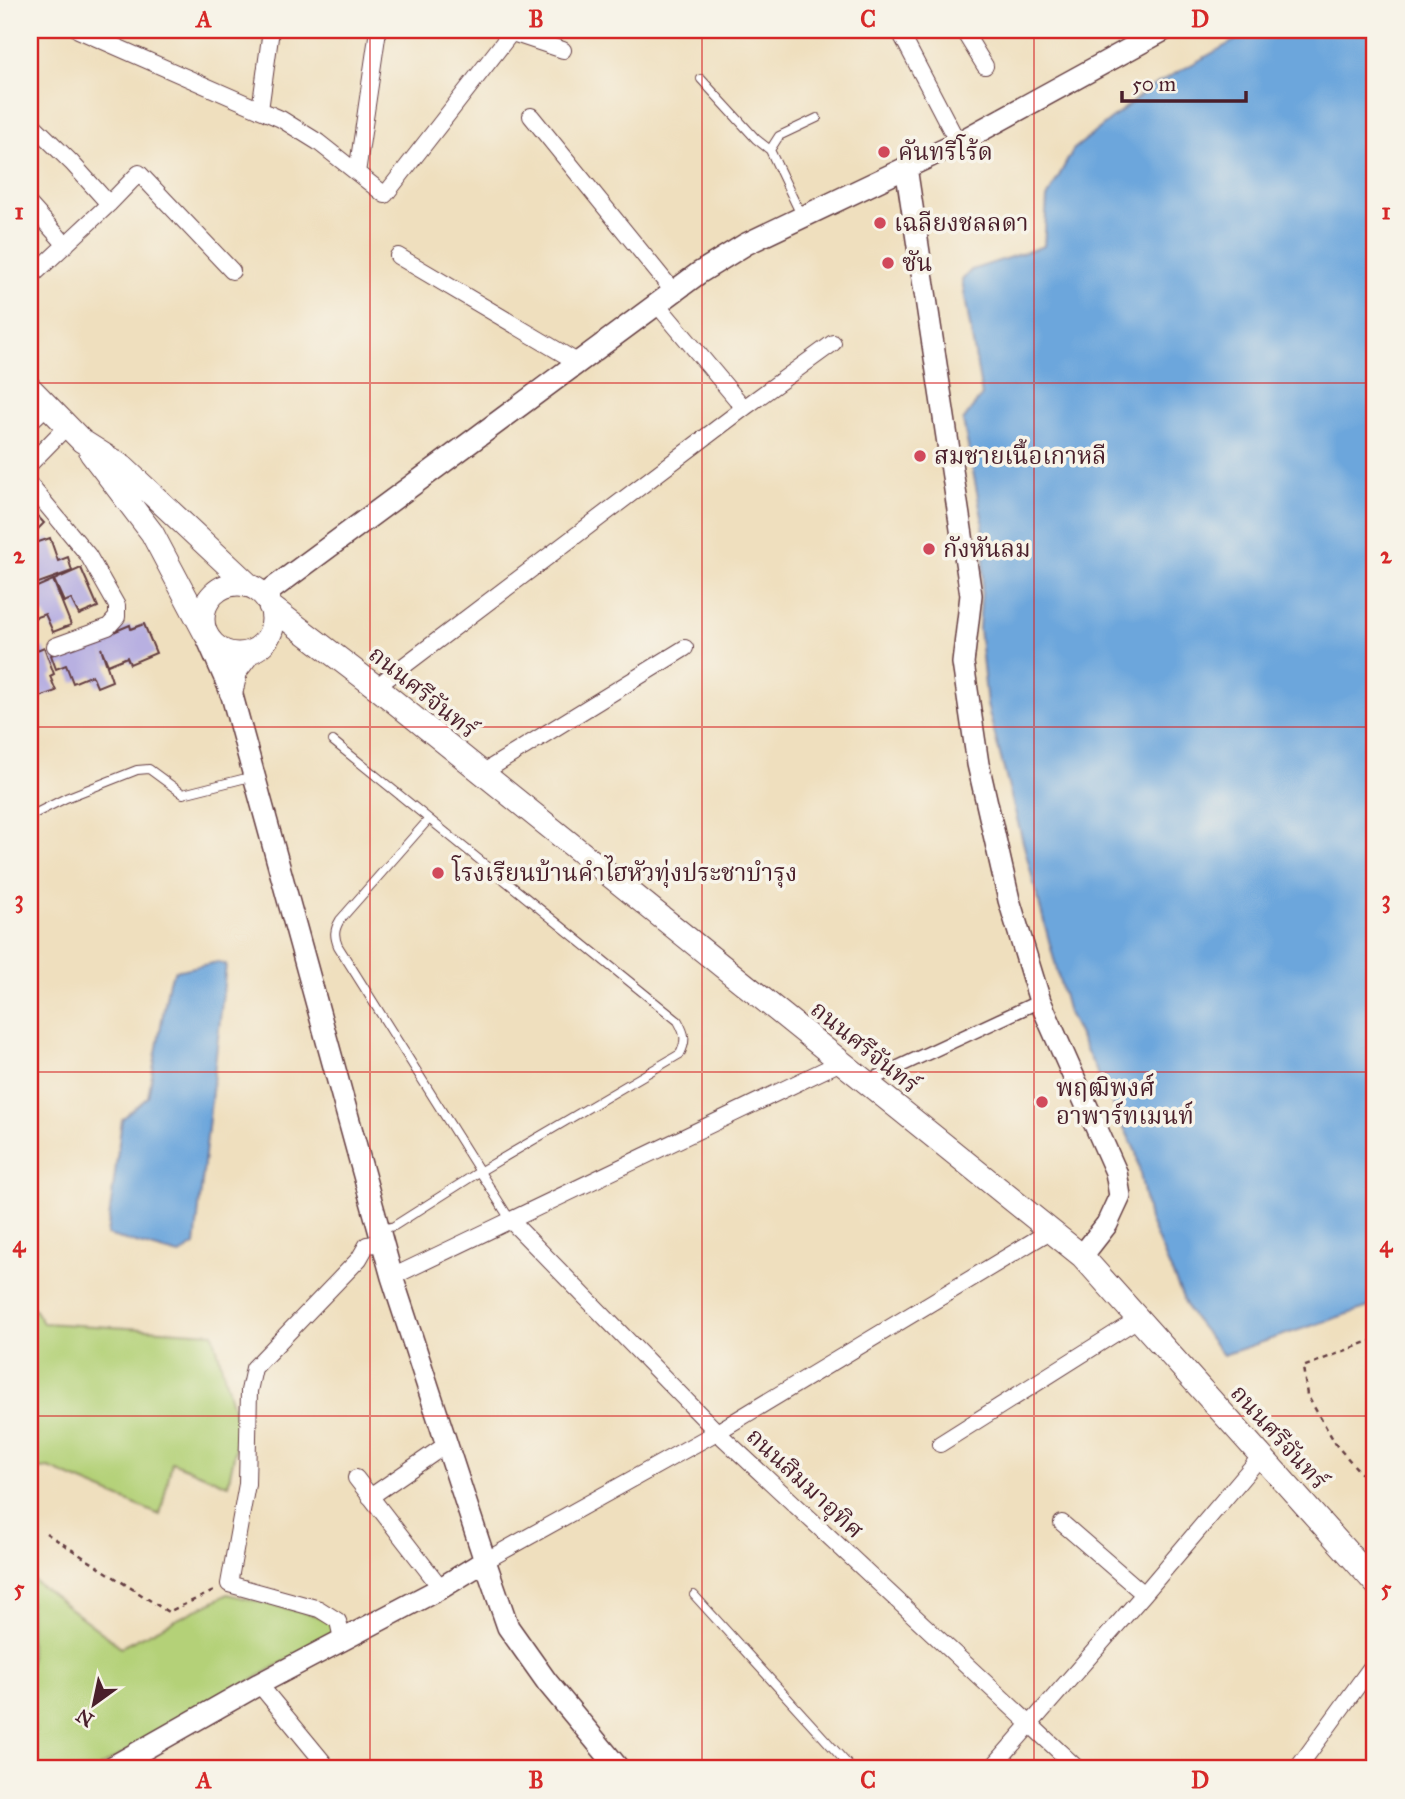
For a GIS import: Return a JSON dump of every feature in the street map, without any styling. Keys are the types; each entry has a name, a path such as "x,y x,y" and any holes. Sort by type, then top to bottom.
{"main road":[{"name":"ถนนศรีจันทร์","path":"30,388 75,434 122,467 261,596 1082,1256 1374,1581"},
{"path":"75,434 152,533 210,642 227,653 248,654"},
{"path":"205,633 202,621 208,599 227,585 239,584 261,596 273,616 270,635 264,643 248,654 236,670 231,692"},
{"path":"270,635 289,631 313,638"}],"street":[{"path":"78,30 302,130 385,195 506,31 563,50"},
{"path":"260,110 271,30"},
{"path":"357,173 377,30"},
{"path":"899,30 958,143"},
{"path":"963,30 985,66"},
{"path":"261,596 664,297 746,244 958,143 1164,30"},
{"path":"531,116 744,408"},
{"path":"30,122 109,204"},
{"path":"906,167 971,595 962,663 978,764 1009,900 1040,1001 1116,1172 1120,1196 1107,1224 1082,1256"},
{"path":"30,278 139,173 232,271"},
{"path":"30,205 66,244"},
{"path":"398,256 577,362"},
{"path":"376,687 832,342"},
{"path":"30,422 47,406"},
{"path":"30,464 75,434"},
{"path":"30,485 88,555 117,606 117,617 108,627 55,646"},
{"path":"205,633 231,692 392,1277 508,1627 547,1682 619,1769"},
{"path":"482,773 685,648"},
{"path":"866,1082 1040,1001"},
{"path":"392,1277 841,1062"},
{"name":"ถนนสิมมาอุทิศ","path":"511,1221 717,1432 1078,1769"},
{"path":"109,1769 259,1684 440,1588 485,1560 717,1432 1050,1231"},
{"path":"342,1639 338,1621 319,1609 229,1584 247,1484 249,1391 254,1368 359,1259 367,1245 381,1237"},
{"path":"940,1444 1138,1319"},
{"path":"370,1497 447,1444"},
{"path":"991,1769 1261,1456"},
{"path":"356,1478 440,1588"},
{"path":"1062,1523 1144,1594"},
{"path":"1297,1769 1375,1662"},
{"path":"259,1684 329,1769"}],"lane":[{"path":"701,79 756,139 770,149 802,217"},
{"path":"770,149 779,136 817,118"},
{"path":"333,741 678,1021 685,1033 685,1043 680,1054 479,1172 381,1237"},
{"path":"30,816 66,798 137,770 149,769 183,794 254,776"},
{"path":"429,819 340,920 334,937 511,1221"},
{"path":"694,1595 852,1769"}],"path":[{"path":"1375,1339 1303,1367 1307,1395 1331,1436 1375,1489"},
{"path":"46,1533 168,1612 229,1584"}],"green space":[{"path":"30,1303 43,1323 213,1333 239,1431 228,1485 172,1462 160,1515 49,1468 30,1470"},
{"path":"30,1578 121,1647 228,1594 318,1616 335,1624 335,1633 96,1769 30,1769"}],"water":[{"path":"1254,30 1375,30 1375,1305 1223,1355 1189,1312 1149,1220 1136,1152 1068,1013 987,705 979,628 984,560 983,522 963,421 982,395 962,280 971,270 1044,246 1047,198 1073,150 1151,87"},
{"path":"218,962 226,965 195,1245 179,1255 107,1235 122,1119 148,1097 169,981 175,971"}],"building":[{"path":"30,508 44,523 30,537"},
{"path":"50,538 58,561 68,557 72,571 33,585 30,575 30,545"},
{"path":"81,568 98,607 79,615 71,599 64,602 54,580"},
{"path":"53,580 71,625 53,632 45,614 34,618 30,607 30,590"},
{"path":"144,624 156,653 130,664 127,657 108,665 101,648 112,681 97,687 92,675 73,683 66,665 56,669 51,655 130,625 131,629"},
{"path":"44,647 54,674 50,676 56,691 36,698 33,691 30,692 30,653"}],"place":[{"name":"คันทรีโร้ด","path":"884,152"},
{"name":"เฉลียงชลลดา","path":"880,223"},
{"name":"ซัน","path":"888,263"},
{"name":"สมชายเนื้อเกาหลี","path":"920,456"},
{"name":"กังหันลม","path":"929,549"},
{"name":"โรงเรียนบ้านคำไฮหัวทุ่งประชาบำรุง","path":"438,873"},
{"name":"พฤฒิพงศ์ อาพาร์ทเมนท์","path":"1042,1102"}]}
